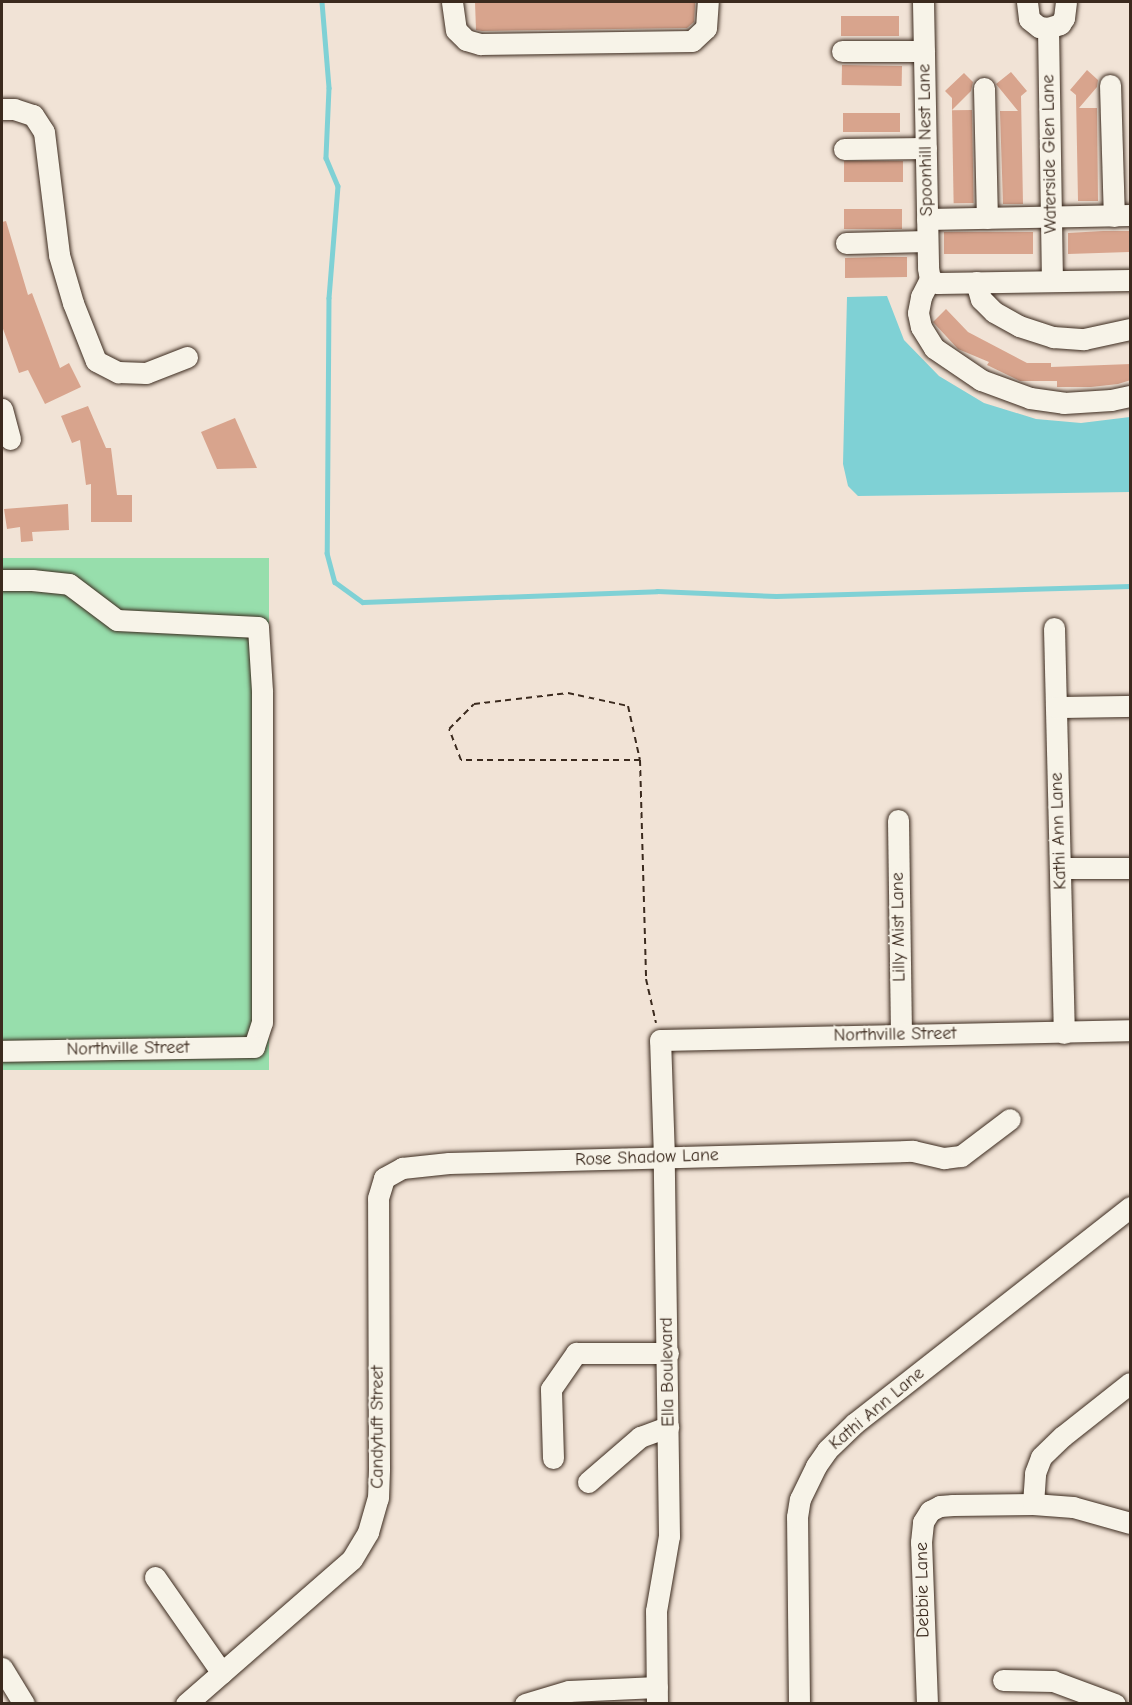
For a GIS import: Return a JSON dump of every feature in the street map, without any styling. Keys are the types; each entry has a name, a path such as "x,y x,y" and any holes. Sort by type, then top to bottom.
{"street":[{"path":"452,2 452,17 456,30 466,40 480,44 692,42 706,28 708,2"},
{"name":"Spoonhill Nest Lane","path":"923,2 927,241 930,279"},
{"path":"1027,2 1029,19 1039,27 1048,28 1060,24 1064,18 1066,2"},
{"name":"Waterside Glen Lane","path":"1048,28 1052,281"},
{"path":"842,51 924,51"},
{"path":"927,219 1122,215 1110,85"},
{"path":"984,88 987,218"},
{"path":"2,109 14,109 33,115 44,132 59,255 73,303 96,361 118,372 146,374 186,357"},
{"path":"844,149 926,148"},
{"path":"846,243 927,241"},
{"path":"1131,280 938,283 930,279 921,297 918,313 921,327 934,348 981,380 1030,398 1064,403 1111,400 1131,396"},
{"path":"976,282 981,299 994,312 1019,326 1053,337 1084,339 1131,329"},
{"path":"2,409 10,439"},
{"name":"Northville Street","path":"2,580 69,584 117,620 258,627 262,691 262,1022 254,1047 2,1051"},
{"name":"Kathi Ann Lane","path":"1054,628 1064,1033"},
{"path":"1056,708 1131,706"},
{"name":"Lilly Mist Lane","path":"898,820 901,1034"},
{"path":"1060,868 1131,868"},
{"name":"Northville Street","path":"660,1040 1131,1030"},
{"name":"Ella Boulevard","path":"657,1695 656,1611 669,1536 668,1353 660,1040"},
{"name":"Rose Shadow Lane","path":"384,1178 402,1168 429,1164 913,1150 944,1158 961,1156 1010,1119"},
{"name":"Candytuft Street","path":"186,1704 352,1559 368,1532 378,1498 378,1198 384,1178"},
{"name":"Kathi Ann Lane","path":"799,1704 797,1517 800,1499 816,1466 827,1450 855,1423 1131,1207"},
{"path":"553,1458 551,1389 576,1353 668,1353"},
{"path":"1033,1504 1035,1473 1041,1457 1063,1436 1131,1383"},
{"path":"588,1482 640,1437 668,1427"},
{"name":"Debbie Lane","path":"927,1704 923,1522 930,1511 940,1506 1033,1504 1073,1507 1131,1523"},
{"path":"155,1576 222,1673"},
{"path":"2,1668 24,1704"},
{"path":"1003,1680 1053,1681 1115,1704"},
{"path":"525,1704 569,1691 657,1695"}],"path":[{"path":"640,760 461,760 450,729 474,704 568,693 628,706 640,760 646,979 660,1040"}],"green space":[{"path":"2,558 269,558 269,1070 2,1070"}],"water":[{"path":"887,296 904,340 939,376 984,403 1036,419 1081,423 1130,417 1130,492 858,496 848,486 843,464 847,297"}],"building":[{"path":"475,2 695,2 695,6 694,22 687,28 482,31 476,30"},
{"path":"841,16 899,16 899,36 841,36"},
{"path":"842,65 902,66 902,86 842,85"},
{"path":"1087,70 1098,80 1097,87 1079,108 1097,108 1098,201 1078,201 1076,95 1070,90"},
{"path":"1011,72 1027,91 1021,96 1023,204 1003,204 1000,111 1018,111 996,84"},
{"path":"964,73 973,82 971,91 952,110 952,98 945,91"},
{"path":"952,110 972,110 974,203 954,203"},
{"path":"843,113 900,113 900,132 843,132"},
{"path":"844,161 903,161 903,182 844,182"},
{"path":"844,209 902,209 902,229 844,229"},
{"path":"6,221 28,295 32,293 60,368 69,363 81,387 45,404 28,370 19,373 2,326 2,222"},
{"path":"1129,231 1129,252 1068,254 1068,233"},
{"path":"944,232 1033,232 1033,254 944,254"},
{"path":"907,257 907,277 845,278 845,258"},
{"path":"946,309 968,332 1027,363 1051,363 1051,367 1131,364 1131,380 1091,387 1057,387 1057,381 1020,381 987,365 989,362 958,349 933,322"},
{"path":"88,406 106,448 111,448 117,495 132,495 132,522 91,522 91,484 86,485 80,440 72,443 61,416"},
{"path":"235,418 257,468 217,469 201,432"},
{"path":"68,504 69,530 32,532 33,541 21,542 20,527 7,529 4,509"}],"waterway":[{"path":"322,2 329,88 326,158 338,186 329,298 327,553 335,582 363,602 657,591 776,596 1130,586"}]}
